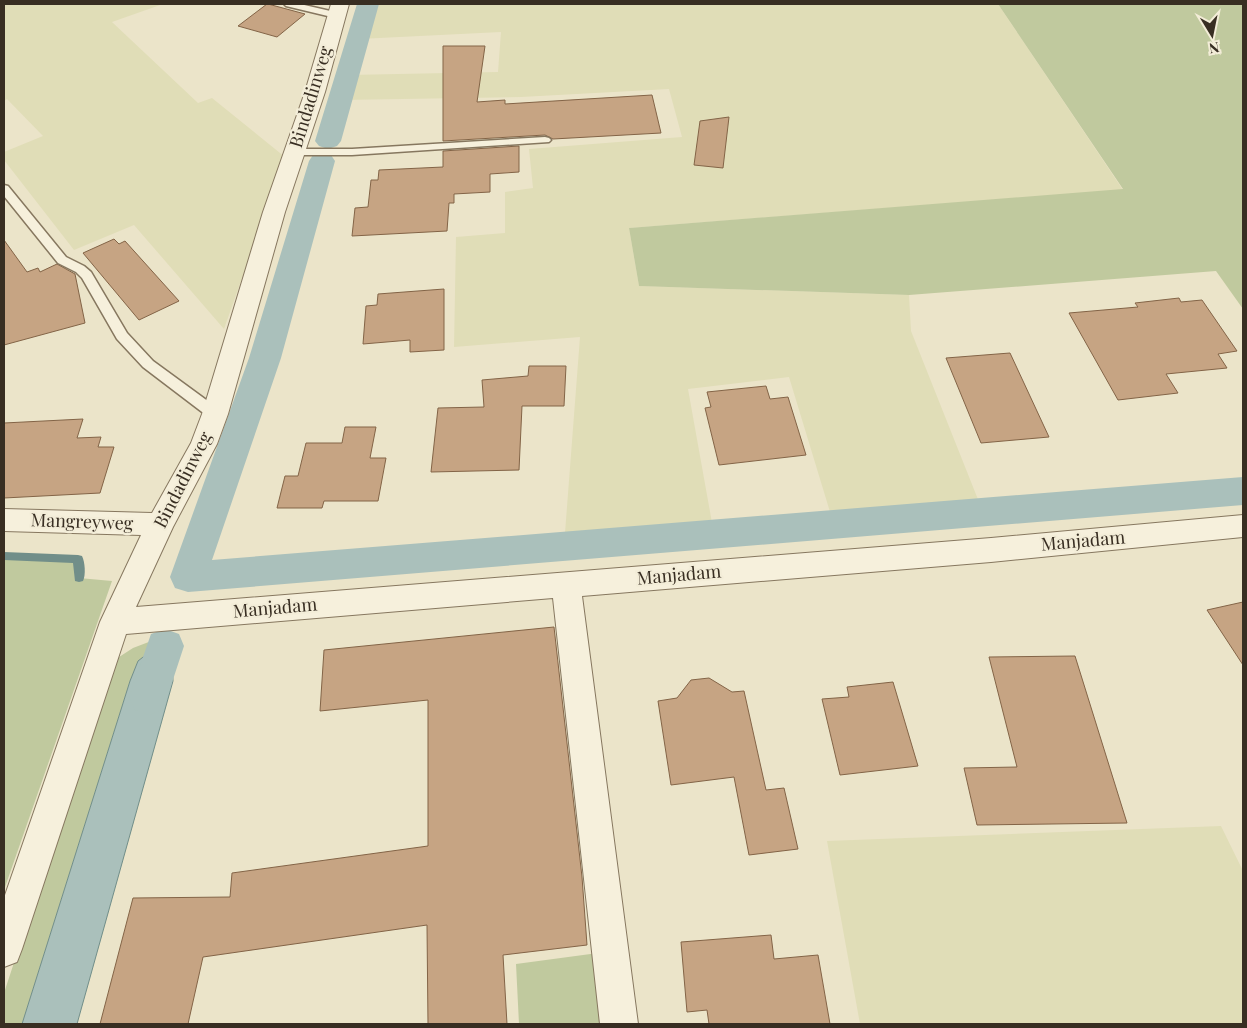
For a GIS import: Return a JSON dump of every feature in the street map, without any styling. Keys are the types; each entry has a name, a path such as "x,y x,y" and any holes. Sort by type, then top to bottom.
{"street":[{"name":"Bindadinweg","path":"4,948 115,622 160,524 204,444 215,414 274,212 315,92 338,9"},
{"name":"Mangreyweg","path":"4,520 160,524"},
{"name":"Manjadam","path":"115,622 991,550 1243,526"},
{"path":"566,584 619,1024"}],"lane":[{"path":"289,4 338,9"},
{"path":"294,152 352,152 545,140"},
{"path":"4,189 58,256 67,264 80,269 87,275 122,336 141,357 215,414"}],"shaded area":[{"path":"4,4 163,4 112,22 198,103 212,98 285,157 224,329 134,225 74,250 4,160 4,152 43,136 7,99 4,101"},
{"path":"368,4 998,4 1123,190 629,228 639,286 909,295 911,331 983,512 834,525 789,377 688,389 714,534 564,546 580,337 454,347 456,237 505,233 505,192 533,188 529,149 682,137 669,89 521,97 341,100 348,75 498,72 501,32 359,39"},
{"path":"1221,826 1243,871 1243,1024 860,1024 827,841"}],"green space":[{"path":"998,4 1243,4 1243,309 1216,271 909,295 639,286 629,228 1123,189"},
{"path":"4,556 78,559 79,578 112,581 4,890"},
{"path":"154,640 152,650 138,661 130,681 22,1024 4,1024 4,993 107,680 116,659 133,648"},
{"path":"598,953 606,1024 519,1024 516,964"}],"water":[{"path":"152,650 169,652 172,660 173,681 77,1024 22,1024 130,681 138,661"}],"building":[{"path":"267,4 305,14 277,37 238,26"},
{"path":"443,46 485,46 477,102 505,100 505,104 652,95 661,133 553,139 545,135 443,141"},
{"path":"729,117 723,168 694,165 700,121"},
{"path":"519,146 519,172 490,174 490,192 454,194 454,203 449,203 447,231 352,236 355,208 368,207 371,180 378,180 379,170 443,167 443,151"},
{"path":"114,239 119,244 125,241 179,301 139,320 83,253"},
{"path":"4,240 27,272 38,268 40,272 57,264 75,274 85,323 4,345"},
{"path":"444,289 444,350 410,352 410,340 363,344 366,306 377,305 378,294"},
{"path":"1179,298 1181,302 1202,300 1237,351 1218,354 1227,368 1166,374 1178,393 1118,400 1069,313 1138,307 1135,303"},
{"path":"1010,353 1049,437 981,443 946,358"},
{"path":"529,366 566,366 564,406 522,406 519,470 431,472 438,408 484,407 482,380 528,376"},
{"path":"766,386 770,399 788,397 806,455 719,465 705,408 711,407 707,392"},
{"path":"83,419 77,438 101,437 98,447 114,447 100,493 4,498 4,423"},
{"path":"345,427 376,427 370,458 386,458 378,501 324,501 322,508 277,508 285,476 298,476 306,443 342,443"},
{"path":"1243,602 1243,665 1207,610"},
{"path":"554,627 582,877 587,945 503,955 507,1024 428,1024 427,925 203,957 188,1024 100,1024 133,898 230,897 232,873 428,846 428,700 320,711 324,650"},
{"path":"1075,656 1127,823 977,825 964,768 1017,767 989,657"},
{"path":"709,678 732,692 744,691 766,790 784,788 798,849 749,855 734,777 671,785 658,701 677,698 691,680"},
{"path":"893,682 918,766 840,775 822,699 849,697 847,687"},
{"path":"771,935 774,959 818,955 830,1024 709,1024 707,1010 687,1012 681,942"}],"waterway":[{"path":"328,141 368,4"},
{"path":"322,161 265,358 188,577 1243,491"},
{"path":"4,556 78,559 79,578"},
{"path":"149,697 165,646"}]}
